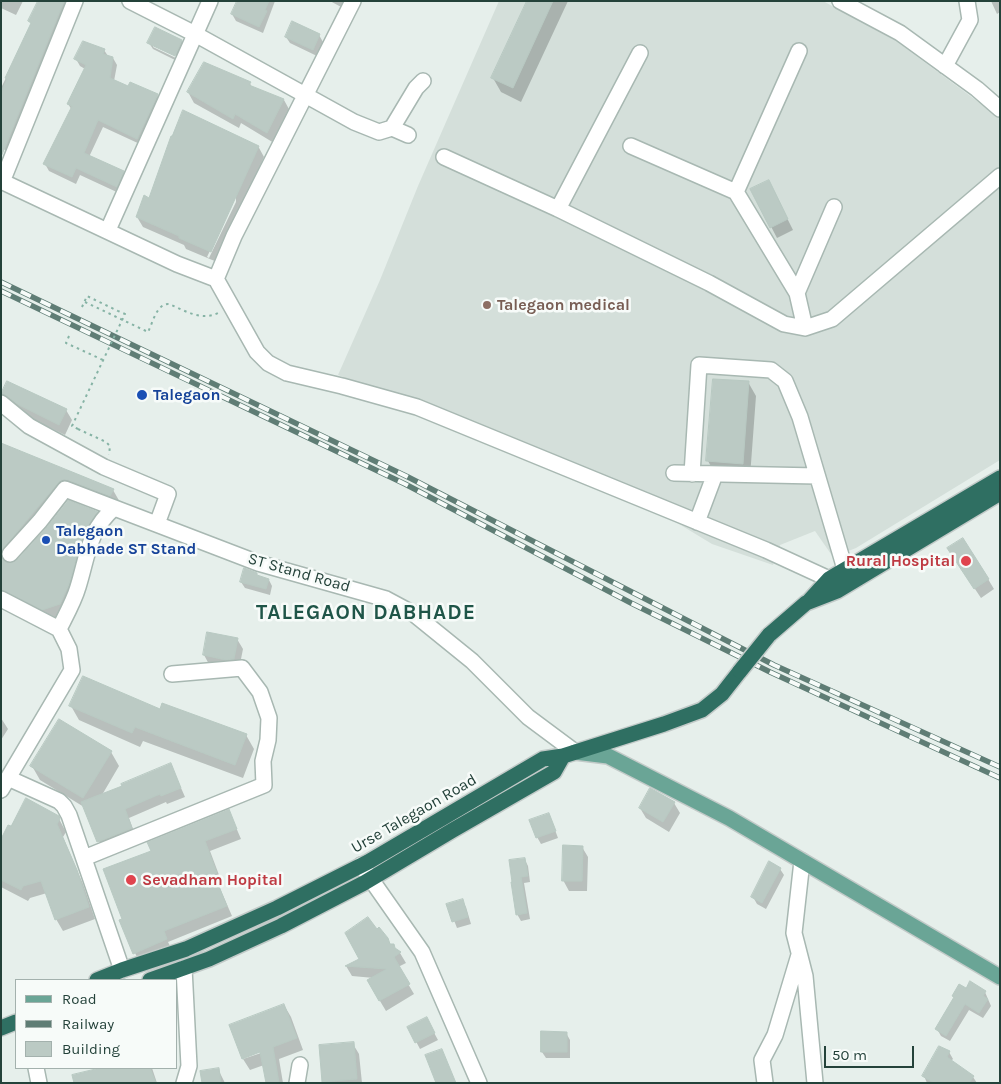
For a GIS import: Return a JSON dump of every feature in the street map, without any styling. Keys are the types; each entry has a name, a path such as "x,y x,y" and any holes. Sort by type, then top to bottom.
{"highway":[{"path":"806,604 829,579 1000,478"},
{"path":"806,604 837,591 1000,493"},
{"name":"Urse Talegaon Road","path":"100,979 186,949 277,908 362,865 543,760 569,754 702,710 722,694 769,635 806,604"},
{"path":"153,979 209,959 281,926 371,879 554,772 569,754"}],"main road":[{"path":"569,754 608,756 729,818 1000,977"}],"street":[{"path":"75,1 2,182 108,230 177,264 216,279 257,352 268,364 287,373 351,388 417,407 766,550 829,579"},
{"path":"130,1 195,34 369,129 380,132 392,128 416,88 423,82"},
{"path":"108,230 210,1"},
{"path":"216,279 234,236 353,1"},
{"path":"840,1 900,33 946,66 1000,109"},
{"path":"946,66 970,20 967,1"},
{"path":"736,192 799,51"},
{"path":"558,209 640,53"},
{"path":"392,128 408,136"},
{"path":"631,146 736,192 797,293 805,328"},
{"path":"444,157 558,209 708,283 784,324 805,328 832,319 1000,176"},
{"path":"797,293 834,207"},
{"path":"692,474 699,365 771,370 785,381 800,417 846,569"},
{"path":"1,403 29,426 104,467 168,494 156,524"},
{"path":"674,474 817,476"},
{"path":"697,522 715,474"},
{"name":"ST Stand Road","path":"10,554 40,521 65,489 258,563 386,598 414,614 472,661 528,717 569,754"},
{"path":"59,629 78,589 93,533 104,517 114,508"},
{"path":"1,599 59,629 70,649 72,670 5,784 59,801 64,806 84,858 122,970"},
{"path":"84,858 264,785 263,761 268,740 269,718 260,692 242,668 172,674"},
{"path":"802,861 794,933 805,976 815,1083"},
{"path":"362,865 422,952 479,1083"},
{"path":"765,1083 762,1060 776,1034 799,953"},
{"path":"184,968 189,1066 184,1083"},
{"path":"297,1083 300,1065"},
{"path":"36,1069 39,1083"}],"path":[{"path":"82,307 87,296 125,314 72,426 106,442"},
{"path":"85,302 148,332 160,307 164,304 169,304 202,316 216,314 230,305"},
{"path":"69,336 66,342 70,345 103,360"}],"shaded area":[{"path":"499,1 823,1 896,41 1000,118 1000,460 856,548 833,557 815,531 780,545 773,565 712,544 646,504 430,410 338,375"}],"building":[{"path":"38,1 64,1 1,157 1,92 7,79 5,78 31,23 28,21"},
{"path":"237,1 269,1 265,10 267,11 259,27 231,14"},
{"path":"527,1 553,1 513,88 491,78"},
{"path":"292,21 320,34 313,50 285,37"},
{"path":"155,27 182,40 175,56 147,43"},
{"path":"83,41 105,49 103,54 113,57 110,78 128,86 130,82 158,94 137,139 98,120 84,153 124,171 117,187 76,168 72,177 43,164 72,106 67,104 86,65 74,59"},
{"path":"204,62 251,82 249,85 284,99 267,133 235,114 233,119 187,92"},
{"path":"183,110 259,146 211,252 136,217 144,195 149,198 171,136"},
{"path":"769,180 788,219 770,228 750,189"},
{"path":"713,379 749,381 743,464 706,461"},
{"path":"7,381 67,409 59,425 1,394"},
{"path":"1,443 114,489 110,496 68,480 62,480 1,551"},
{"path":"68,500 98,512 85,531 69,584 60,604 42,610 1,590 1,557 8,563 17,560"},
{"path":"963,538 989,579 974,589 947,548"},
{"path":"244,568 269,579 266,589 240,582"},
{"path":"207,632 238,638 234,659 226,660 203,655"},
{"path":"83,676 160,709 162,703 247,734 235,765 135,727 132,733 69,706"},
{"path":"59,719 112,751 83,798 30,766"},
{"path":"171,763 181,788 161,796 160,794 125,809 132,828 97,842 81,802 122,786 121,784"},
{"path":"650,788 675,802 663,822 639,808"},
{"path":"26,798 59,816 60,819 57,824 77,870 89,907 55,920 41,881 23,886 21,890 1,880 1,839 8,825 11,826"},
{"path":"229,809 237,829 205,841 217,873 214,874 227,906 164,931 167,939 133,954 119,920 122,919 103,869 151,851 147,842"},
{"path":"549,813 556,831 536,838 529,820"},
{"path":"563,845 583,846 582,881 562,881"},
{"path":"525,858 528,876 521,877 527,913 516,915 509,860"},
{"path":"769,861 781,868 762,903 751,897"},
{"path":"463,899 468,917 452,922 446,904"},
{"path":"368,917 377,929 379,927 388,938 390,944 394,944 395,948 401,952 394,957 410,984 379,1001 367,980 387,969 345,966 359,959 345,933"},
{"path":"970,981 986,991 983,996 988,999 979,1013 965,1004 946,1036 935,1029 954,997 952,996 959,984 966,988"},
{"path":"284,1004 297,1038 273,1047 279,1083 266,1083 260,1052 242,1059 229,1025"},
{"path":"427,1017 435,1033 415,1043 407,1027"},
{"path":"541,1031 567,1032 567,1052 541,1052"},
{"path":"354,1042 357,1079 322,1082 319,1045"},
{"path":"939,1046 950,1051 947,1057 974,1076 969,1083 934,1083 922,1076"},
{"path":"442,1049 456,1083 436,1083 425,1055"},
{"path":"219,1068 221,1083 202,1083 200,1071"},
{"path":"96,1069 150,1069 156,1083 74,1083 72,1075"}],"railway":[{"path":"1,282 408,477 774,665 1000,767"},
{"path":"1,291 405,484 631,603 770,672 1000,778"}],"place":[{"name":"Talegaon medical","path":"487,305"},
{"name":"Talegaon","path":"142,395"},
{"name":"Talegaon Dabhade ST Stand","path":"46,540"},
{"name":"Rural Hospital","path":"966,561"},
{"name":"Sevadham Hopital","path":"131,880"}],"district":[{"name":"TALEGAON DABHADE","path":"366,613"}]}
